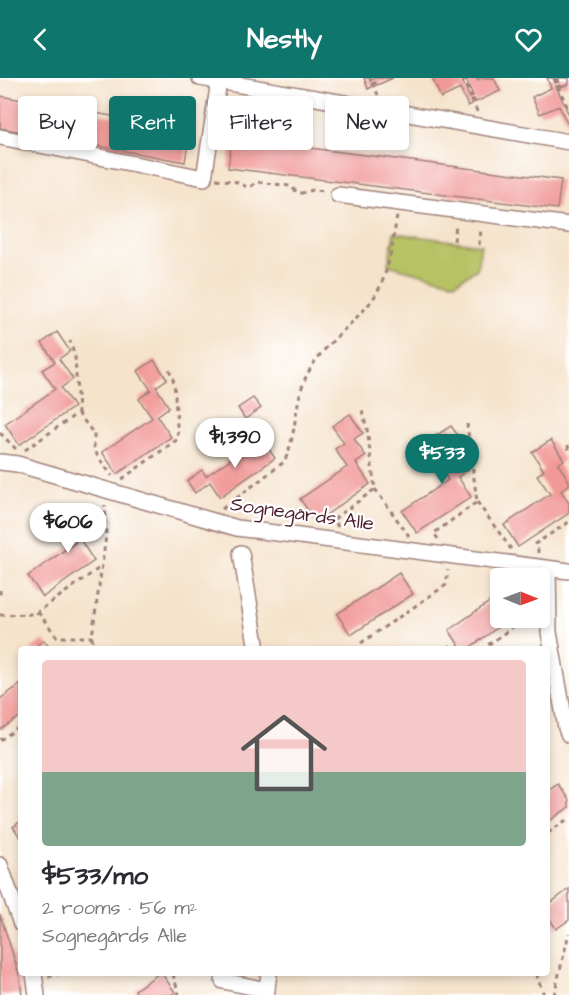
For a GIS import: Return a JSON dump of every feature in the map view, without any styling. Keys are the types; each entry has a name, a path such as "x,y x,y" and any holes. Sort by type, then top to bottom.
{"street":[{"path":"200,78 569,142"},
{"path":"0,137 204,178 219,81"},
{"path":"338,195 569,225"},
{"name":"Sognegårds Alle","path":"0,462 17,464 112,488 237,528 542,568"},
{"path":"241,553 256,646"},
{"name":"Sognegårds Alle","path":"550,569 569,571"},
{"path":"548,628 569,735"},
{"path":"0,865 18,916"},
{"path":"34,976 37,995"},
{"path":"223,981 267,993 269,976"}],"path":[{"path":"463,78 472,97"},
{"path":"555,78 569,111"},
{"path":"372,80 378,94"},
{"path":"204,178 238,182 250,187 257,182 290,186 297,193 313,190 336,192 338,195"},
{"path":"208,520 285,462 290,451 299,399 308,372 342,331 370,303 381,284 388,265 400,203"},
{"path":"70,341 75,357 78,413 94,434 94,447 112,488 93,646"},
{"path":"112,488 178,440 174,382 169,369"},
{"path":"362,410 367,429 375,489 412,539 415,551"},
{"path":"21,453 78,413"},
{"path":"467,424 477,502 514,554 515,564"},
{"path":"568,445 569,453"},
{"path":"344,542 344,537 334,519 375,489"},
{"path":"360,643 446,585 447,555 434,532 477,502"},
{"path":"542,568 535,544 569,522"},
{"path":"0,615 35,614 102,566"},
{"path":"0,590 0,598"},
{"path":"38,612 57,637 92,638"},
{"path":"486,646 511,628"},
{"path":"0,740 18,728"},
{"path":"550,832 569,818"},
{"path":"554,995 569,933"},
{"path":"174,976 179,995"},
{"path":"537,976 544,995"}],"green space":[{"path":"394,233 481,245 477,269 455,283 388,265"}],"building":[{"path":"364,78 369,78 370,81 373,78 393,78 377,85 375,82 368,89"},
{"path":"461,78 470,98 473,96 467,78 478,80 494,78 500,91 476,102 474,99 471,100 472,104 468,106 460,89 441,98 433,80"},
{"path":"547,78 553,78 555,83 559,82 557,78 569,78 569,84 556,86 569,115 567,123 559,106 540,114 532,97 551,88"},
{"path":"0,96 18,99 18,131 0,128"},
{"path":"97,113 109,116 109,148 97,146"},
{"path":"313,148 561,180 557,209 228,168 230,150"},
{"path":"120,150 187,150 185,162"},
{"path":"57,332 70,351 59,359 73,379 61,388 74,407 19,445 5,424 55,389 42,370 55,362 42,343"},
{"path":"154,360 167,379 156,387 169,407 157,416 171,437 117,474 102,452 152,418 139,399 151,390 138,371"},
{"path":"253,398 261,408 245,419 238,408"},
{"path":"350,414 363,433 354,439 366,456 356,463 370,484 316,522 300,499 347,467 335,449 344,443 332,426"},
{"path":"451,426 465,445 456,451 468,470 458,477 471,497 417,533 402,511 448,480 436,462 444,457 432,438"},
{"path":"261,438 275,458 220,497 210,482 195,493 187,481 202,470 206,476"},
{"path":"551,440 564,460 558,464 569,481 569,485 561,491 569,503 569,513 518,547 504,525 550,494 537,475 544,471 532,452"},
{"path":"89,505 103,525 81,541 94,561 43,597 28,576 76,542 63,523"},
{"path":"399,573 413,594 351,635 337,614"},
{"path":"490,602 490,628 497,628 472,646 459,646 449,630"},
{"path":"44,640 48,646 36,646"},
{"path":"18,686 18,718 0,730 0,699"},
{"path":"558,784 569,800 569,807 550,821 550,790"},
{"path":"18,823 18,834 13,827"},
{"path":"569,889 569,920 556,929 550,919 550,903"},
{"path":"0,914 18,971 22,995 0,995"},
{"path":"155,976 163,976 175,992 172,995 138,995 135,990"}]}
